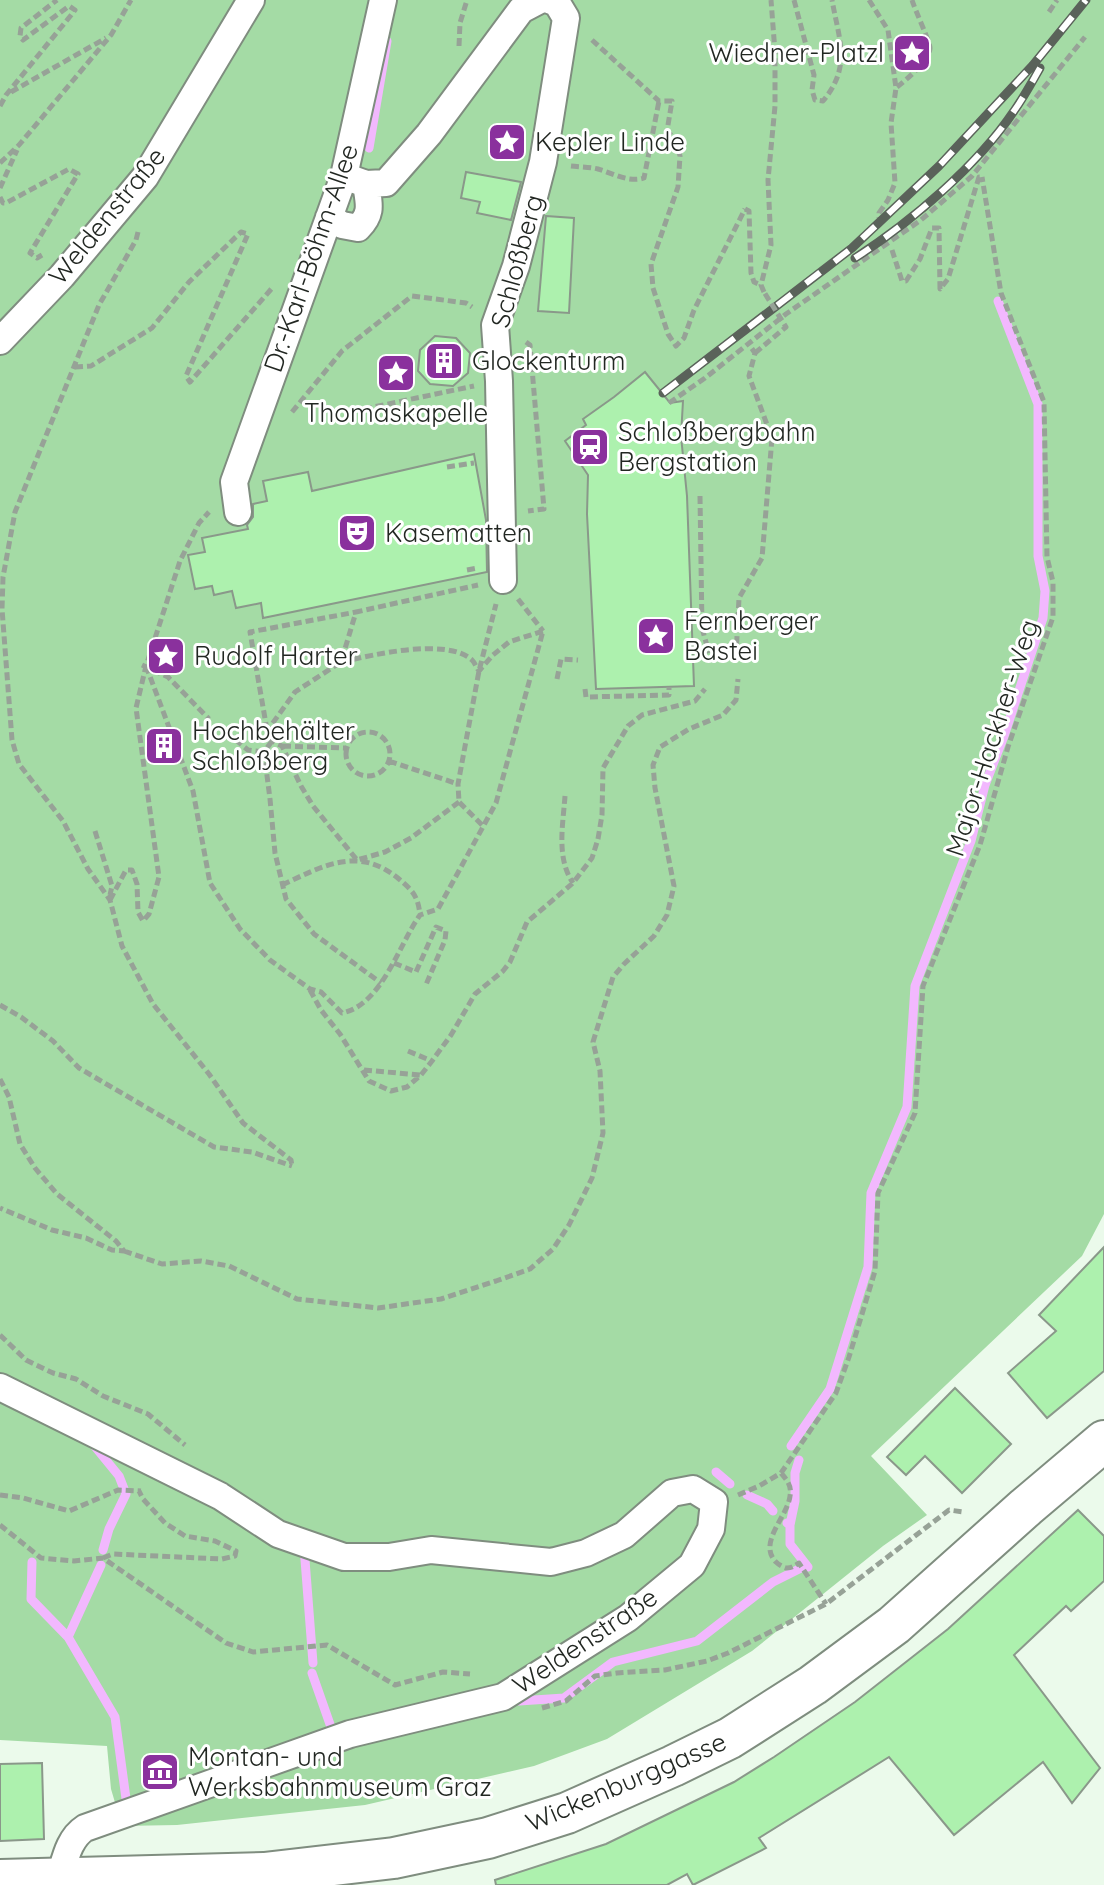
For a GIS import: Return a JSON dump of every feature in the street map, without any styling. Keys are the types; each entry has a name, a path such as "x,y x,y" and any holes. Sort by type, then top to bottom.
{"main road":[{"name":"Wickenburggasse","path":"0,1880 138,1881 264,1873 394,1858 488,1838 567,1813 730,1738 813,1685 894,1625 1104,1441"}],"street":[{"name":"Weldenstraße","path":"0,341 62,276 145,177 251,0"},
{"name":"Dr.-Karl-Böhm-Allee","path":"238,512 234,482 329,217 355,180 383,0"},
{"path":"355,180 386,183 429,134 521,10 540,0"},
{"name":"Schloßberg","path":"503,580 495,325 516,266 543,162 564,36 566,18 557,3 549,0"},
{"path":"329,217 342,225 358,228 367,219 370,208 355,180"},
{"path":"0,1387 220,1496 278,1534 344,1557 389,1557 431,1550 551,1562 586,1553 624,1535 672,1493 693,1489 714,1502"},
{"name":"Weldenstraße","path":"59,1879 71,1843 85,1828 350,1734 503,1697 628,1618 692,1565 711,1529 714,1502"}],"path":[{"path":"0,106 75,10 69,6 23,40 21,28 57,0"},
{"path":"0,163 19,145 111,35 131,0"},
{"path":"763,288 771,245 768,180 775,106 771,0"},
{"path":"794,0 814,75 812,90 815,100 823,101 840,69 842,48 832,0"},
{"path":"869,0 886,25 896,78 891,123 895,183 879,218"},
{"path":"896,88 927,57 930,48 912,0"},
{"path":"1049,12 1057,0"},
{"path":"564,36 580,29 659,101 672,101 667,131 676,140 680,156 678,187 651,264 653,288 670,338 676,346 684,338 694,310 745,209 749,211 754,282 763,288 786,327 755,353 749,376 772,438 762,558 739,598 736,656"},
{"path":"6,95 111,35"},
{"path":"669,403 786,314 921,220 972,176 1085,37"},
{"path":"543,162 601,170 639,181 644,178 659,101"},
{"path":"0,188 19,145"},
{"path":"0,197 6,203 69,169 78,174 30,253"},
{"name":"Major-Hackher-Weg","path":"714,1502 736,1496 781,1473 836,1393 875,1271 878,1193 915,1113 923,986 980,845 1008,747 1053,617 1053,582 1047,557 1044,402 1001,293 982,177 979,177 948,279 940,289 939,228 932,228 920,259 906,281 902,281 892,250"},
{"path":"0,1005 53,1041 79,1068 214,1147 252,1152 292,1166 291,1160 243,1123 209,1074 153,1004 122,946 110,900 88,869 63,821 19,764 12,740 2,609 3,577 15,512 99,305 136,240 139,228"},
{"path":"75,367 91,366 152,328 189,282 241,232 248,234 186,376 190,382 279,280 309,272"},
{"path":"283,423 342,351 412,296 466,303 495,325 511,327 530,345 544,509 522,511"},
{"path":"748,343 755,353"},
{"path":"364,409 499,381"},
{"path":"447,467 476,463"},
{"path":"700,496 702,628 709,653"},
{"path":"110,900 126,870 132,870 137,884 138,912 143,921 149,914 159,877 136,708 144,666 180,561 199,523"},
{"path":"346,748 282,746 272,741 267,731 250,632 503,580"},
{"path":"503,580 543,631"},
{"path":"482,825 459,802 458,784 479,671 503,580"},
{"path":"341,662 356,612"},
{"path":"479,671 509,642 543,631"},
{"path":"420,915 438,909 496,803 543,631"},
{"path":"267,731 295,692 341,662 385,652 428,649 460,654 471,660 479,671"},
{"path":"557,679 561,659 578,660"},
{"path":"144,666 168,677 209,719"},
{"path":"144,666 193,791 210,883 240,929 270,960 310,989 321,992 342,1013 352,1011 381,983 420,915 419,901 412,890 387,869 357,860 313,806 282,746"},
{"path":"0,1208 52,1230 162,1264 201,1261 229,1266 297,1299 378,1308 441,1299 530,1269 553,1249 569,1225 592,1178 603,1133 600,1071 593,1042 613,977 654,936 667,915 674,886 653,765 660,747 689,729 723,715 736,700 738,679"},
{"path":"585,689 586,697 605,697 669,695 669,687"},
{"path":"310,989 369,1081 391,1091 407,1087 432,1061 475,994 510,962 527,922 573,883 592,858 602,815 603,768 628,726 642,715 695,701 705,689"},
{"path":"226,732 248,750 264,752"},
{"path":"374,733 386,741 389,761 372,776 358,774 348,763 346,748 360,734 374,733"},
{"path":"272,741 264,752 275,853 286,899 314,934 381,983"},
{"path":"389,761 458,784"},
{"path":"565,796 561,849 573,883"},
{"path":"282,885 330,863 385,852 411,838 459,802"},
{"path":"95,831 112,886 110,900"},
{"path":"393,963 416,972 436,927 446,931 425,987"},
{"path":"408,1051 432,1061"},
{"path":"364,1070 421,1075"},
{"path":"0,1079 9,1097 20,1144 35,1168 57,1194 116,1241 124,1251"},
{"path":"0,1335 26,1360 53,1373 76,1379 103,1396 148,1414 190,1448"},
{"path":"781,1473 789,1482 791,1495 771,1539 770,1553 777,1564 785,1568 799,1563 826,1604"},
{"path":"0,1495 69,1511 118,1490 139,1491 165,1523 185,1536 215,1541 236,1551 235,1556 222,1559 113,1554 74,1561 41,1558 0,1525"},
{"path":"566,1701 595,1676 665,1670 728,1653 826,1604 949,1510 964,1512"},
{"path":"103,1558 226,1643 253,1652 327,1645 395,1685 443,1672 480,1675"}],"green space":[{"path":"0,0 1104,0 1104,1214 1082,1256 871,1456 927,1515 883,1546 752,1651 607,1739 534,1766 365,1805 177,1825 122,1826 111,1789 107,1746 0,1740"}],"building":[{"path":"466,172 521,182 511,220 477,213 480,202 461,198"},
{"path":"546,216 574,218 569,313 538,311"},
{"name":"Glockenturm","path":"435,336 456,338 470,353 468,373 453,386 430,384 418,371 420,350"},
{"path":"645,372 670,403 683,401 681,436 687,496 694,686 596,689 587,514 588,475 565,441 586,425 583,419"},
{"name":"Kasematten","path":"474,454 486,520 487,572 263,618 261,603 236,608 232,591 214,595 212,586 195,589 188,555 205,552 202,538 248,529 247,525 253,517 253,504 267,501 263,481 308,472 312,491"},
{"path":"1104,1247 1104,1371 1047,1418 1008,1373 1056,1331 1039,1315"},
{"path":"955,1388 1011,1444 962,1493 925,1456 906,1475 887,1457"},
{"path":"1078,1510 1104,1536 1104,1581 1071,1611 1066,1606 1014,1655 1100,1768 1072,1803 1043,1762 954,1835 889,1757 759,1838 766,1848 693,1885 687,1874 667,1885 496,1885 495,1880 606,1844 734,1782 774,1757 855,1702 948,1629"},
{"path":"42,1763 44,1839 0,1841 0,1764"}],"waterway":[{"path":"369,148 387,41"},
{"path":"791,1446 830,1389 868,1267 871,1193 907,1107 915,986 971,841 985,785 1043,618 1045,591 1038,556 1038,404 998,301"},
{"path":"92,1443 119,1476 126,1494 109,1529 103,1550"},
{"path":"790,1525 799,1460"},
{"path":"716,1472 730,1484"},
{"path":"747,1495 767,1504 773,1511"},
{"path":"515,1695 519,1701 564,1698 613,1662 697,1641 773,1582 808,1567 790,1544 790,1525 787,1523"},
{"path":"304,1547 313,1663"},
{"path":"32,1562 31,1599 68,1637"},
{"path":"101,1565 68,1637 115,1717 127,1806"},
{"path":"312,1673 332,1730 324,1733"}],"railway":[{"path":"663,393 852,248 939,166 1033,65 1086,0"},
{"path":"855,258 898,228 962,172 999,132 1040,68"}],"place":[{"name":"Wiedner-Platzl","path":"912,53"},
{"name":"Kepler Linde","path":"507,142"},
{"name":"Glockenturm","path":"444,361"},
{"name":"Thomaskapelle","path":"396,373"},
{"name":"Schloßbergbahn Bergstation","path":"590,447"},
{"name":"Kasematten","path":"357,533"},
{"name":"Fernberger Bastei","path":"656,636"},
{"name":"Rudolf Harter","path":"166,656"},
{"name":"Hochbehälter Schloßberg","path":"164,746"},
{"name":"Montan- und Werksbahnmuseum Graz","path":"160,1772"}]}
